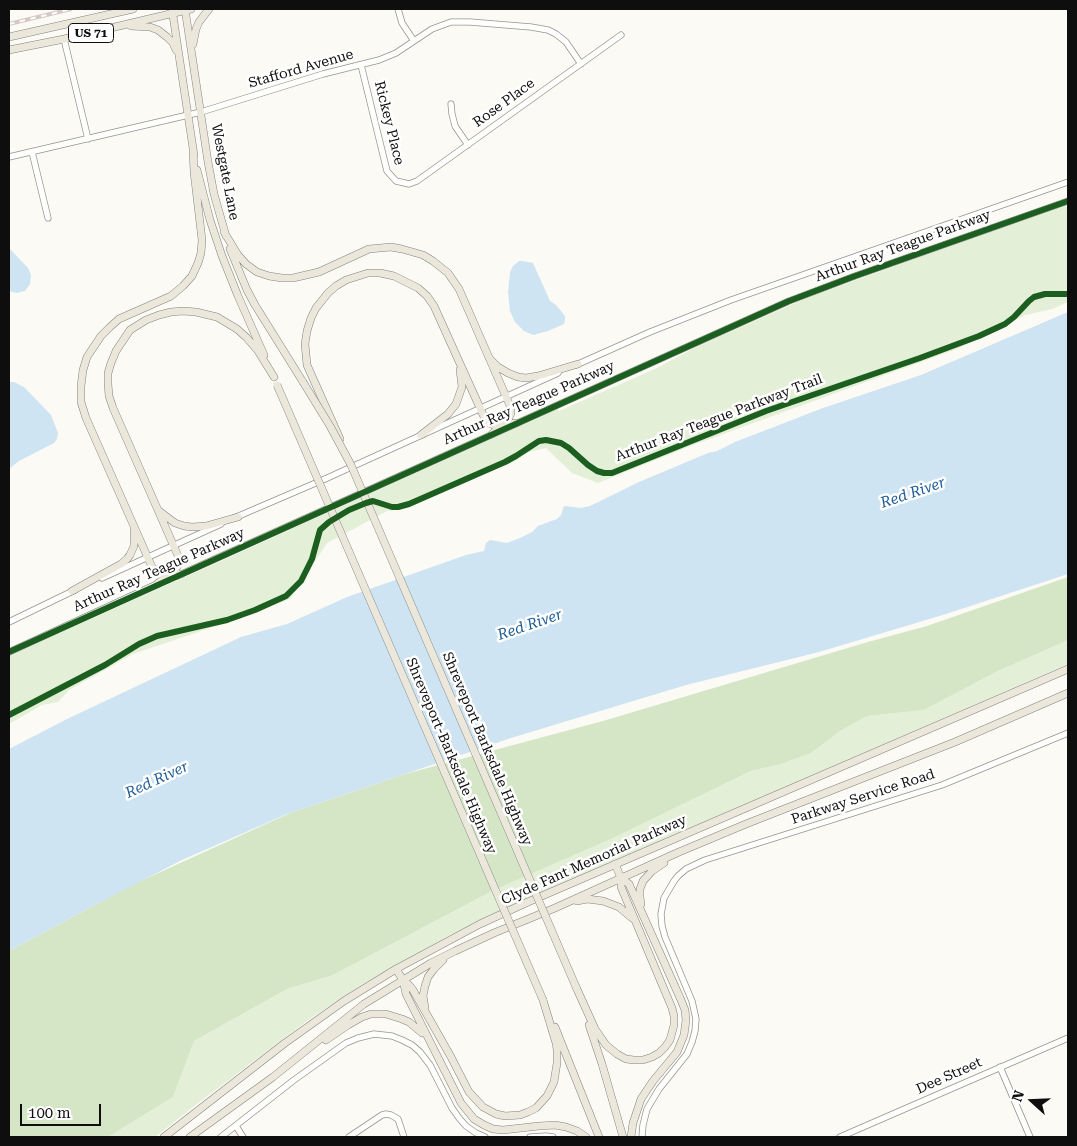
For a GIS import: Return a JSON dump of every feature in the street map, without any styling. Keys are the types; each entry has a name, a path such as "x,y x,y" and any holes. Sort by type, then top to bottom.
{"main road":[{"name":"US 71","path":"9,38 133,9"},
{"name":"US 71","path":"9,50 121,26 172,11 187,9"},
{"name":"Westgate Lane","path":"187,9 214,194 224,232 247,290 304,382"},
{"path":"192,49 197,25 209,9"},
{"name":"Westgate Lane","path":"172,11 193,150 206,204 222,256 276,381"},
{"path":"61,26 64,39"},
{"path":"121,26 144,26 158,30 172,43 179,56"},
{"path":"181,574 168,576 161,574 155,571 148,558 86,418 81,386 87,357 101,336 119,319 171,296 183,286 195,270 201,253 202,240 193,150"},
{"path":"224,232 246,264 257,272 269,276 294,278 319,272 369,249 391,248 413,252 423,255 442,267 459,290 511,408 510,419 492,434"},
{"path":"351,465 312,376 308,365 305,344 311,318 322,299 336,286 346,280 368,273 394,276 418,288 427,296 434,306 485,419 496,426 516,423"},
{"path":"158,584 176,569 179,563 178,556 109,396 108,373 116,351 130,330 146,320 171,312 196,312 217,317 237,329 258,351 276,381"},
{"path":"421,434 448,414 458,400 462,379 455,353"},
{"path":"488,357 504,371 522,378 538,376 578,364"},
{"name":"Shreveport-Barksdale Highway","path":"276,381 563,1045 599,1137"},
{"name":"Shreveport Barksdale Highway","path":"304,382 351,465 576,987 596,1044 623,1137"},
{"path":"158,510 175,522 192,527 206,526 238,517"},
{"path":"72,591 127,559 132,552 134,544 135,533 133,523"},
{"name":"Clyde Fant Memorial Parkway","path":"164,1137 306,1027 396,969 480,924 1068,669"},
{"name":"Clyde Fant Memorial Parkway","path":"190,1137 278,1073 364,1004 431,963 494,933 555,908 679,852 955,742 1068,693"},
{"path":"642,912 640,897 643,881 652,871 679,852"},
{"path":"576,987 595,1029 606,1045 617,1054 626,1059 643,1060 659,1053 670,1040 674,1025 672,1008 621,887 621,878 615,864"},
{"path":"621,878 629,884 642,912 681,1000 686,1020 684,1035 677,1052 641,1099 633,1123 631,1137"},
{"path":"555,908 587,899 596,899 619,906 636,922"},
{"path":"426,1013 424,996 428,977 434,969 455,951"},
{"path":"396,969 413,990 466,1087 476,1101 496,1114 505,1116 520,1115 540,1104 550,1091 556,1076 556,1043 543,1000"},
{"path":"403,980 406,994 429,1041 461,1103 474,1119 493,1129 503,1130 555,1125 566,1127 586,1137"},
{"path":"278,1073 348,1025 372,1014 393,1016 410,1022 429,1041"}],"street":[{"path":"398,9 402,23 414,41"},
{"name":"Stafford Avenue","path":"9,157 226,106 292,83 362,65 391,56 432,29 451,22 536,27 548,30 561,37 581,64"},
{"name":"Rose Place","path":"400,182 409,184 417,181 621,35"},
{"path":"64,39 88,139"},
{"name":"Rickey Place","path":"362,65 387,171 392,178 400,182"},
{"path":"451,104 455,126 468,145"},
{"path":"32,152 48,218"},
{"name":"Arthur Ray Teague Parkway","path":"9,622 72,591 650,332 731,300 1068,182"},
{"name":"Arthur Ray Teague Parkway","path":"9,652 789,301 854,276 1068,201"},
{"name":"Parkway Service Road","path":"642,1137 647,1109 660,1088 687,1054 695,1031 696,1019 692,1001 665,938 662,926 664,898 678,876 686,869 705,860 942,785 1068,733"},
{"path":"221,1137 294,1080 346,1043 374,1034 402,1040 420,1052 430,1065 459,1118 466,1126 485,1137"},
{"name":"Dee Street","path":"840,1137 1068,1038"},
{"path":"1000,1067 1030,1137"},
{"path":"349,1137 382,1114 391,1115 398,1119 404,1137"},
{"path":"236,1126 243,1137"},
{"path":"530,1137 553,1137"}],"green space":[{"path":"1068,205 1068,302 1052,309 1025,315 959,348 693,445 598,483 572,473 546,448 529,452 402,509 387,511 327,543 290,599 133,654 69,690 58,702 42,705 9,724 9,655 502,433 557,409 559,411 657,368 696,347 807,298"},
{"path":"1068,577 1068,640 996,672 924,710 867,716 840,731 811,753 781,764 751,771 611,839 492,891 333,975 287,989 194,1041 173,1097 108,1137 9,1137 9,951 132,885 290,813 405,774 603,721 927,626"},
{"path":"1068,640 1068,664 543,892 452,934 363,984 308,1020 155,1137 108,1137 173,1097 194,1041 287,989 333,975 492,891 611,839 751,771 781,764 811,753 840,731 867,716 924,710 996,672"}],"water":[{"path":"9,248 28,268 31,275 30,284 25,291 17,293 9,291"},
{"path":"519,261 533,263 550,301 565,316 564,324 533,335 524,331 515,322 510,311 508,292 510,272"},
{"name":"Red River","path":"1068,312 1068,574 946,614 819,652 686,685 511,738 287,814 182,860 9,951 9,749 67,719 241,637 287,624 347,597 466,555 484,551 486,543 490,540 507,543 520,538 532,532 538,526 557,519 561,515 564,506 581,508 590,506 639,482 735,442 823,408 921,375"},
{"path":"9,382 14,382 24,387 51,415 58,433 54,443 19,461 9,469"}],"railway":[{"path":"9,24 71,9"}],"cycle path":[{"path":"9,652 789,301 1068,201"},
{"name":"Arthur Ray Teague Parkway Trail","path":"9,715 157,636 227,620 286,596 301,581 312,559 320,530 349,510 366,503 373,501 392,507 409,504 505,462 539,441 546,440 561,443 597,471 612,473 766,411 979,336 1005,324 1034,297 1045,294 1068,294"}]}
